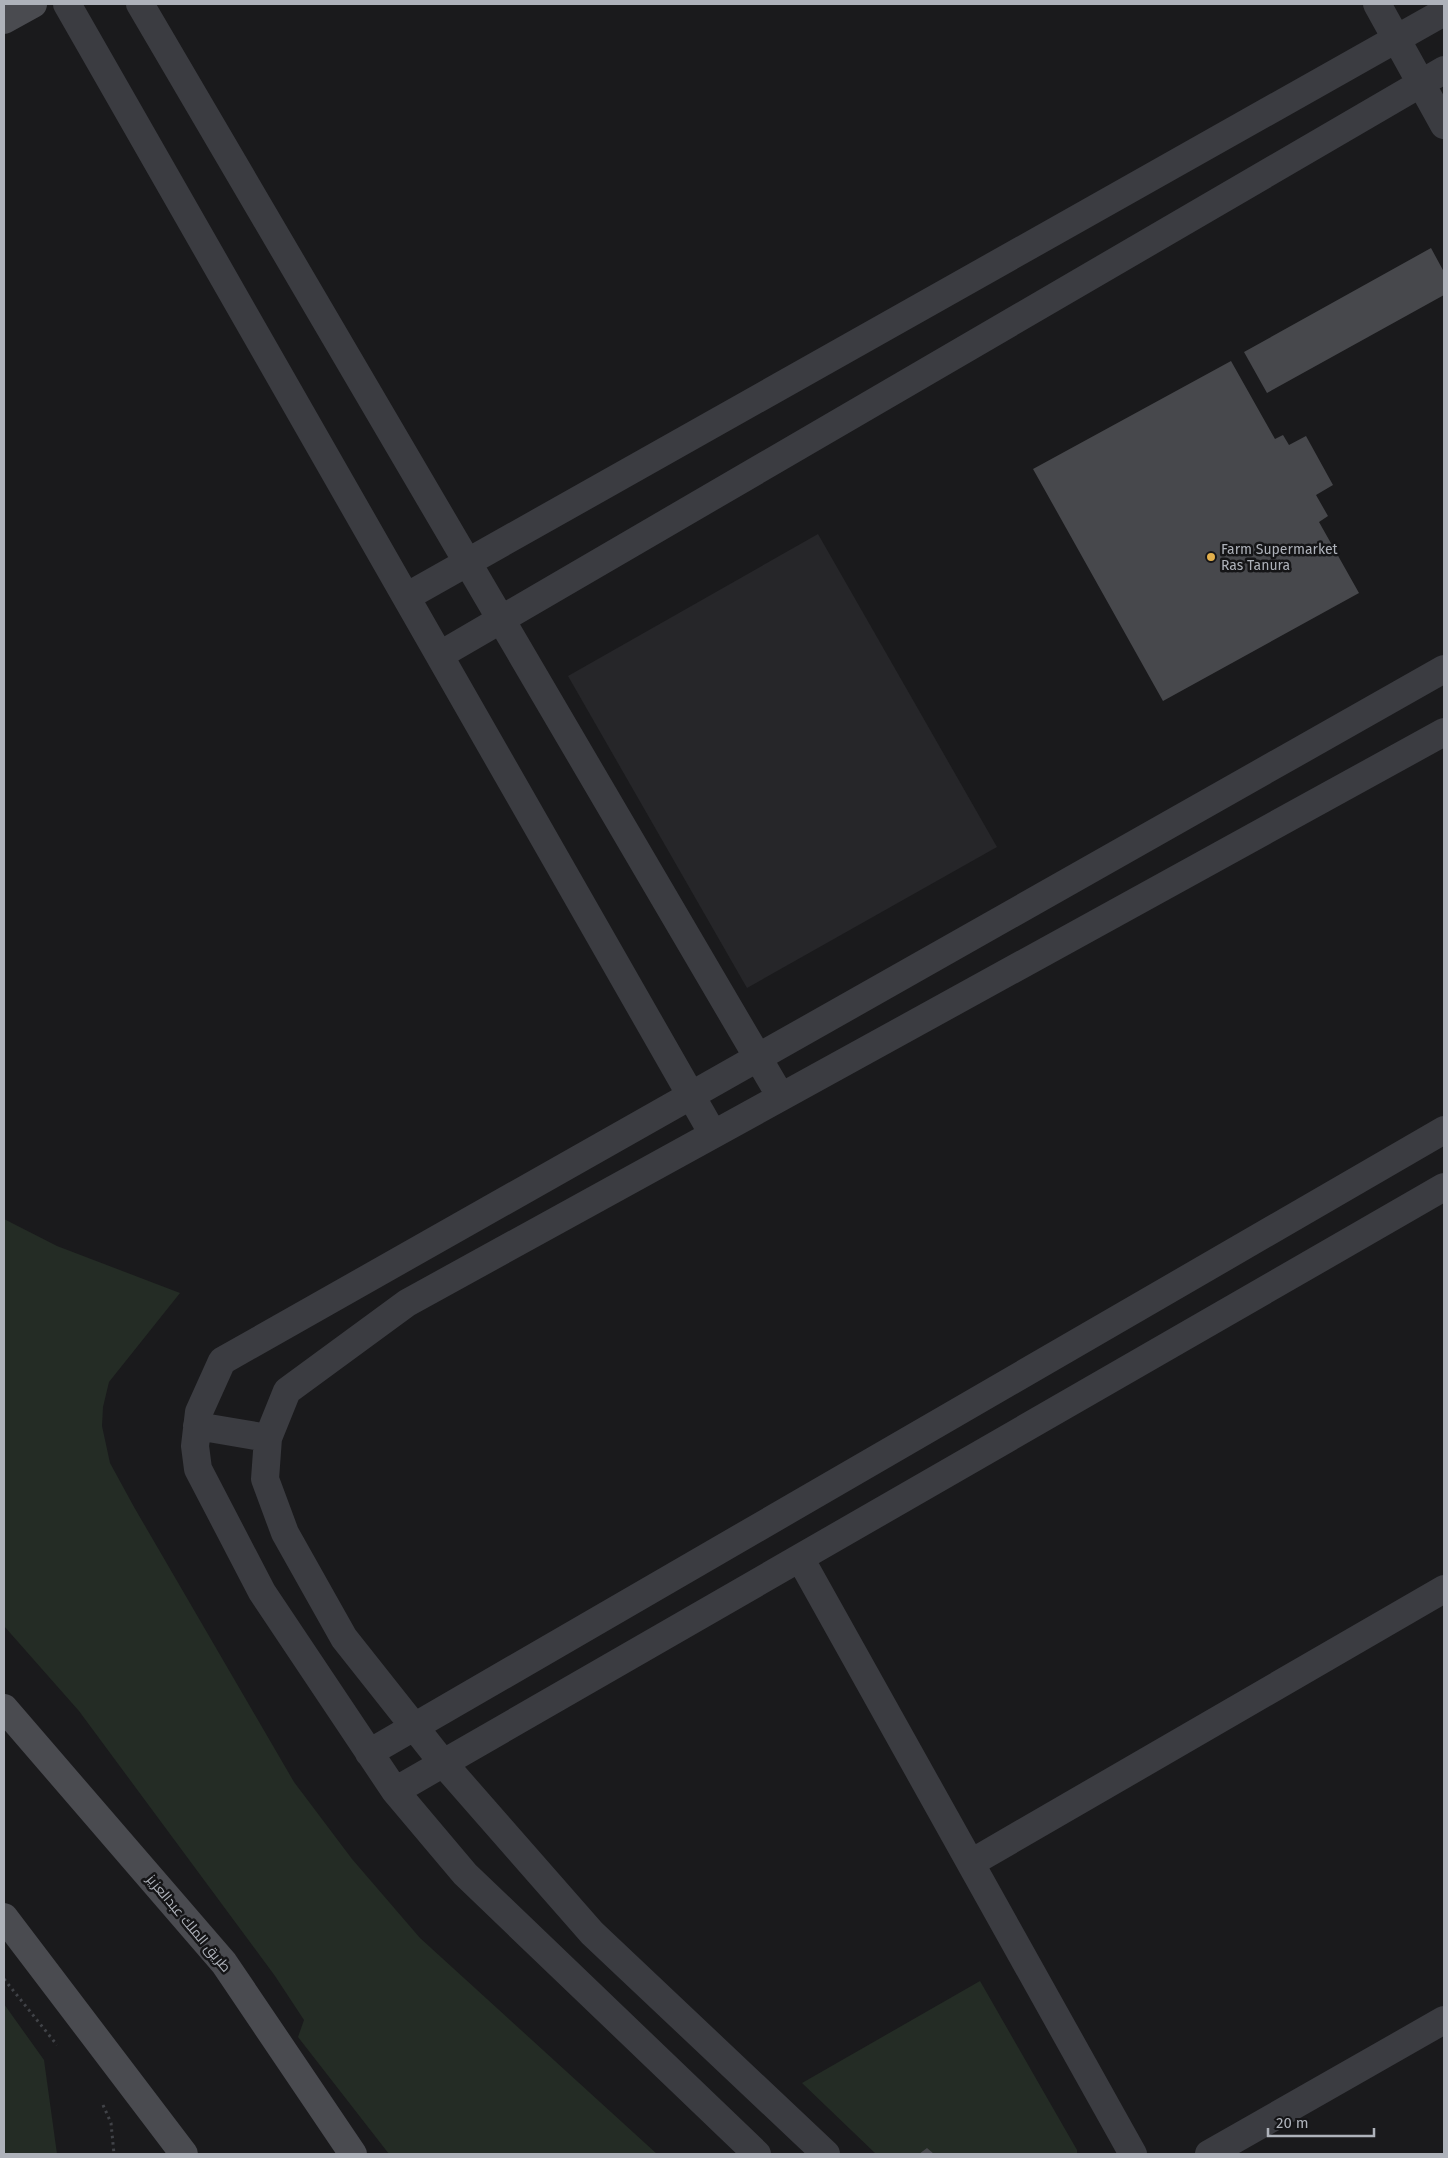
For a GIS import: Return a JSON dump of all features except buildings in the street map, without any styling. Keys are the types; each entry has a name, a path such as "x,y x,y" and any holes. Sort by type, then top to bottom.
{"main road":[{"path":"4,20 33,4"},
{"name":"طريق الملك عبدالعزيز","path":"4,1708 224,1963 353,2154"},
{"path":"4,1917 184,2154"}],"street":[{"path":"67,4 713,1134"},
{"path":"140,4 781,1097"},
{"path":"1377,4 1396,39 1433,77 1444,125"},
{"path":"1442,4 1444,9"},
{"path":"406,597 1444,12"},
{"path":"440,655 1433,77"},
{"path":"757,2154 465,1874 395,1791 369,1753 257,1583 198,1469 194,1446 199,1412 222,1361 1444,669"},
{"path":"826,2154 592,1932 443,1763 344,1638 285,1534 265,1479 268,1438 287,1391 407,1303 1444,732"},
{"path":"369,1753 1444,1130"},
{"path":"395,1791 1444,1187"},
{"path":"197,1426 268,1438"},
{"path":"800,1558 1132,2154"},
{"path":"971,1863 1444,1589"},
{"path":"1209,2154 1444,2020"}],"path":[{"path":"4,1979 62,2051"},
{"path":"100,2097 111,2123 114,2154"}],"shaded area":[{"path":"818,534 997,847 747,988 568,676"},
{"path":"4,1219 57,1246 180,1293 109,1382 103,1407 102,1426 110,1463 134,1507 294,1782 352,1859 420,1938 657,2154 389,2154 298,2037 304,2020 275,1976 79,1711 4,1626"},
{"path":"980,1981 1077,2150 1077,2154 876,2154 802,2083"},
{"path":"4,2004 44,2060 57,2154 4,2154"}],"place":[{"name":"Farm Supermarket Ras Tanura","path":"1211,557"}]}
